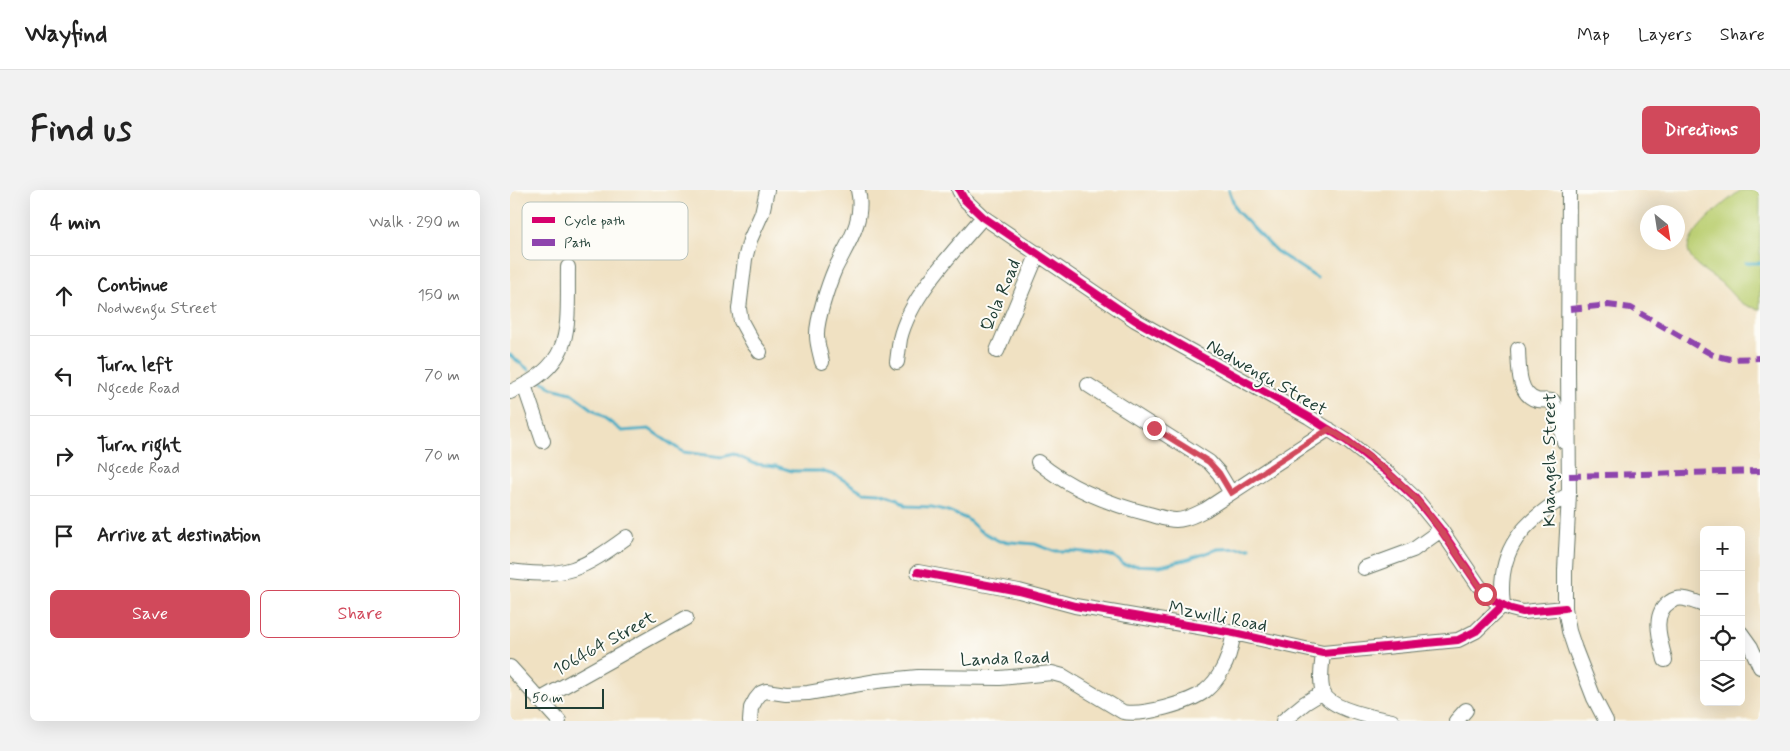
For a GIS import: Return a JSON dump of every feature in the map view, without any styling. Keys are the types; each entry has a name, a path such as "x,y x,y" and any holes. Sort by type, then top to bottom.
{"street":[{"path":"760,352 753,344 741,321 739,309 745,259 750,240 762,213 767,190"},
{"path":"822,362 817,341 817,329 834,270 852,238 858,220 860,201 858,190"},
{"name":"Nodwengu Street","path":"959,190 964,199 983,217 1135,320 1237,376 1347,441 1415,498 1441,530 1485,594 1502,605 1523,612 1565,608"},
{"name":"Khangela Street","path":"1569,190 1568,368 1570,462 1565,608 1575,650 1596,704 1606,721"},
{"path":"897,362 900,338 921,295 983,217"},
{"name":"Qola Road","path":"997,351 1038,253"},
{"path":"510,392 524,385 556,361 564,344 567,322 568,267"},
{"path":"1518,349 1522,385 1531,398 1553,400 1570,462"},
{"path":"524,385 543,441"},
{"path":"1088,385 1209,462 1219,473 1231,493"},
{"path":"1038,462 1064,481 1099,499 1120,507 1175,520 1189,518 1205,510 1329,429"},
{"path":"1502,605 1503,566 1510,547 1538,515 1569,494"},
{"path":"1364,568 1413,550 1441,530"},
{"path":"510,571 535,575 572,570 600,556 627,537"},
{"name":"Mzwilli Road","path":"918,572 1019,591 1075,606 1234,634 1323,653 1458,640 1476,631 1502,605"},
{"path":"1665,660 1658,625 1660,612 1668,602 1679,598 1700,605"},
{"name":"106464 Street","path":"539,700 686,618"},
{"name":"Landa Road","path":"750,721 752,708 759,695 766,691 786,694 808,693 891,679 918,677 1000,678 1052,673 1063,676 1124,712 1142,712 1170,706 1205,691 1222,671 1234,634"},
{"path":"1745,639 1760,667"},
{"path":"1323,653 1323,692 1328,700 1339,706 1392,721"},
{"path":"510,667 559,721"},
{"path":"1282,721 1304,703 1323,692"}],"green space":[{"path":"1741,190 1760,190 1760,309 1737,300 1720,282 1699,266 1689,254 1688,246 1699,228"}],"waterway":[{"path":"1229,190 1236,210 1276,251 1317,278"},
{"path":"1746,263 1760,263"},
{"path":"510,355 529,370"},
{"path":"542,381 552,388 571,393 622,431 649,429 683,452 722,457 733,454 755,464 776,466 792,471 821,471 837,476 863,492 879,493 898,499 907,506 932,507 948,511 967,519 979,530 999,541 1035,544 1053,551 1103,554 1115,557 1124,565 1160,566 1218,549 1250,548"}],"marked path":[{"path":"1570,309 1608,305 1631,308 1713,355 1730,359 1760,358"},
{"path":"1569,476 1760,471"}],"cycle path":[{"path":"959,190 964,199 983,217 1135,320 1309,417 1347,441 1388,473 1415,498 1441,530 1479,586 1495,601 1511,609 1523,612 1565,608"},
{"path":"918,572 1019,591 1075,606 1234,633 1323,653 1458,640 1476,631 1503,605"}],"route":[{"path":"1154,428 1209,462 1219,473 1231,493 1329,429 1388,473 1415,498 1441,530 1485,594"}]}
